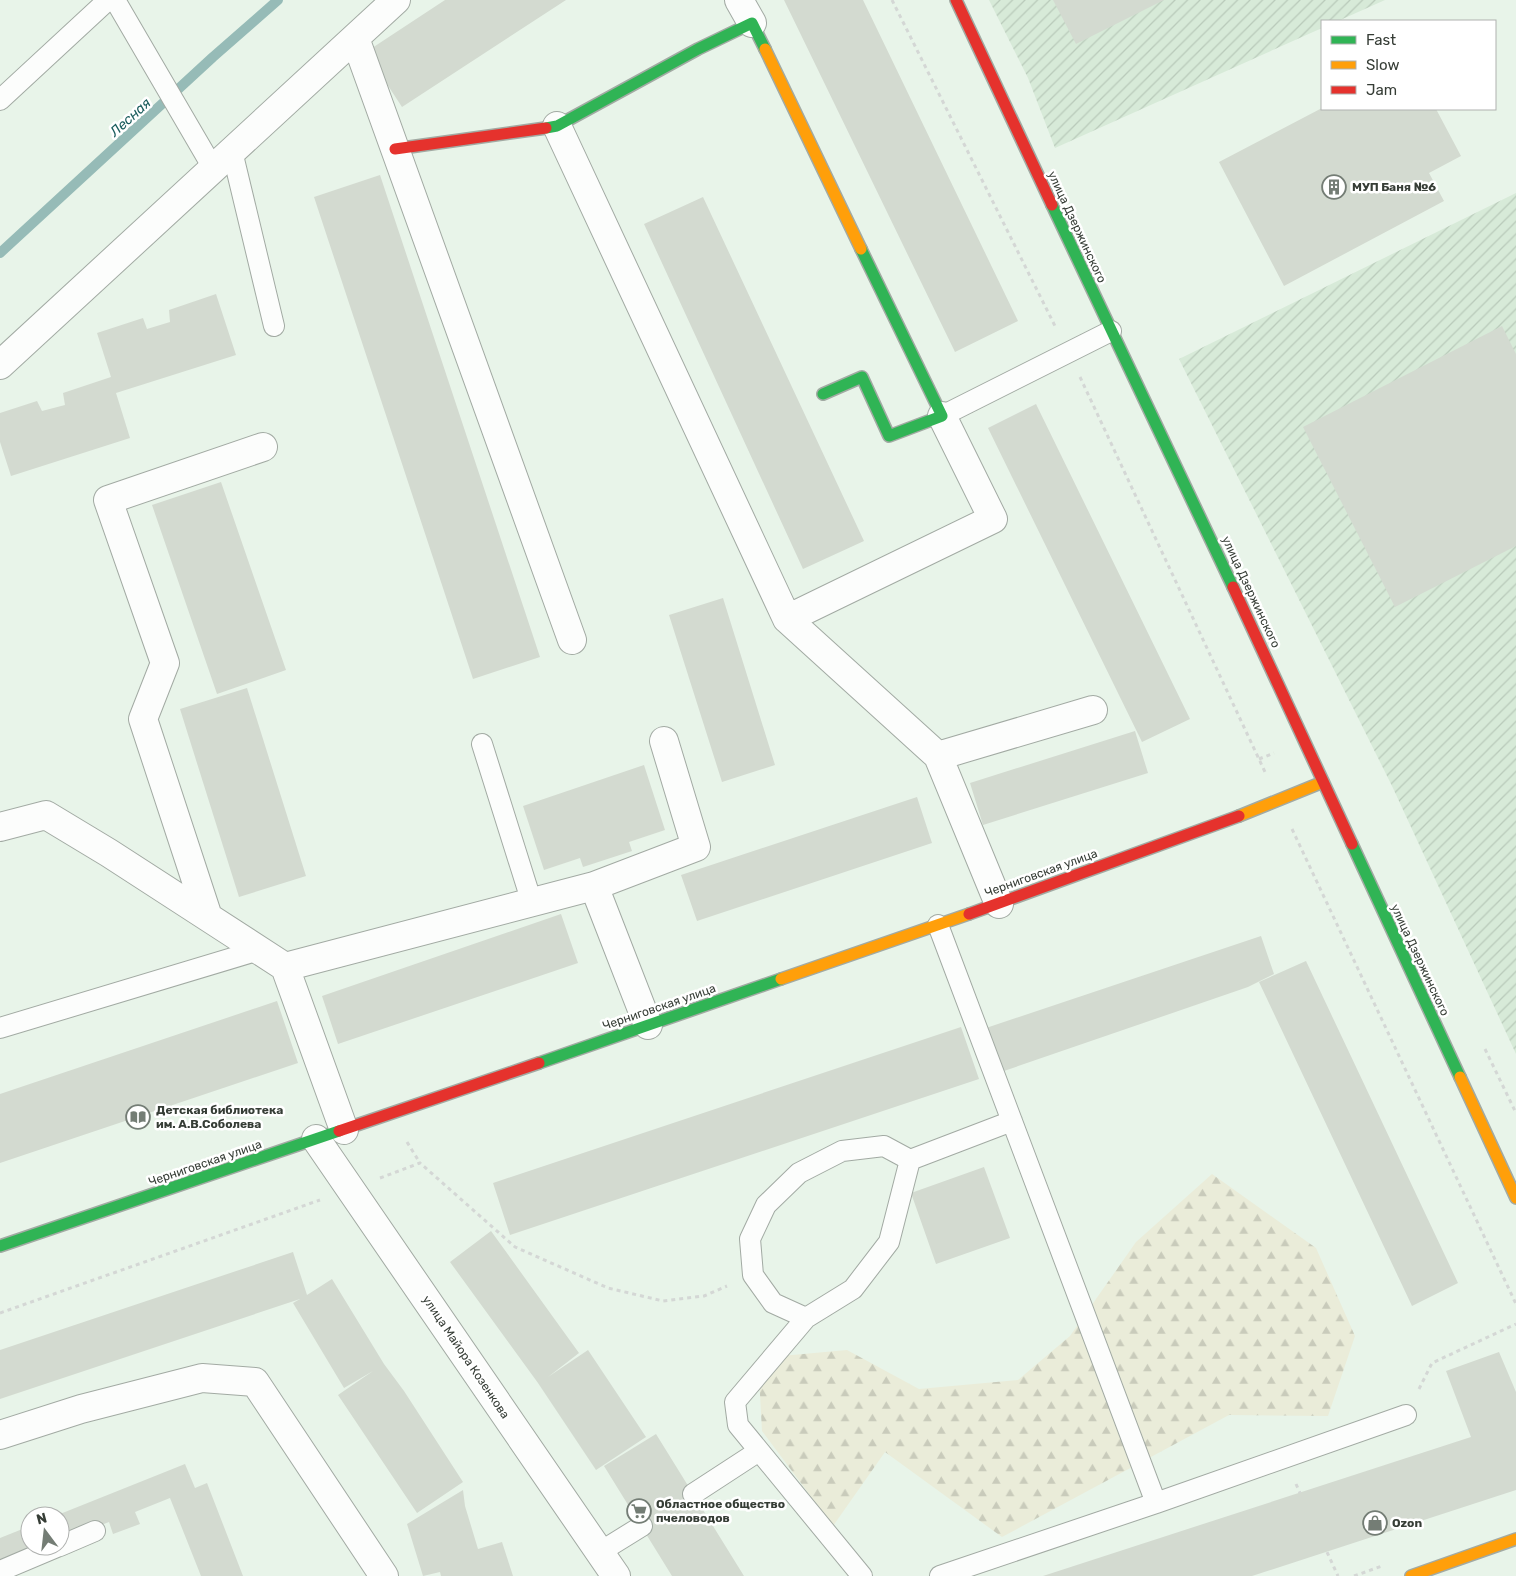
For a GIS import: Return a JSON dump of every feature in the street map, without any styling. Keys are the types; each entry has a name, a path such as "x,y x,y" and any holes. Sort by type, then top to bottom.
{"main road":[{"name":"улица Дзержинского","path":"956,0 1111,332 1266,656 1516,1198"},
{"path":"395,149 557,126 698,48 745,11 942,416 889,436 862,377 823,394"},
{"name":"Черниговская улица","path":"0,1246 344,1130 999,904 1278,801 1323,782"},
{"path":"1411,1576 1516,1539"}],"street":[{"path":"0,365 396,0"},
{"path":"355,38 572,640"},
{"path":"557,126 787,619 938,756 999,904"},
{"path":"787,619 993,519 942,416"},
{"path":"208,917 143,719 165,663 108,500 263,447"},
{"path":"938,756 1093,710"},
{"path":"285,967 594,886 696,848 664,741"},
{"path":"0,828 46,815 109,853 285,967 344,1130"},
{"path":"594,886 648,1025"},
{"name":"улица Майора Козенкова","path":"316,1139 616,1576"},
{"path":"0,1436 81,1409 202,1378 255,1382 384,1576"}],"lane":[{"path":"0,100 108,0"},
{"path":"114,0 222,160 274,326"},
{"path":"942,416 1111,332"},
{"path":"482,744 532,903"},
{"path":"938,925 1156,1503"},
{"path":"0,1028 259,950"},
{"path":"806,1318 774,1303 752,1274 750,1239 766,1205 799,1173 842,1151 884,1146 910,1160 1012,1121"},
{"path":"862,1576 738,1425 735,1402 806,1318 853,1289 889,1242 910,1160"},
{"path":"940,1576 1156,1503 1406,1415"},
{"path":"693,1494 759,1451"},
{"path":"600,1552 642,1526"},
{"path":"70,1541 95,1531"},
{"path":"0,1571 35,1556"}],"path":[{"path":"892,0 1068,353 1516,1304"},
{"path":"1406,1415 1432,1363 1516,1324"},
{"path":"1327,1552 1338,1576"}],"shaded area":[{"path":"989,0 1385,0 1340,20 1321,20 1321,28 1055,148 1028,78"},
{"path":"1516,193 1516,1054 1392,786 1179,359"}],"green space":[{"path":"1212,1174 1316,1248 1355,1336 1328,1416 1229,1415 1002,1537 885,1452 833,1526 762,1431 758,1358 847,1350 919,1389 1018,1380 1070,1336 1136,1242"}],"building":[{"path":"445,0 566,0 402,107 366,52"},
{"path":"784,0 863,0 1018,321 955,352"},
{"path":"1053,0 1164,0 1076,44"},
{"name":"МУП Баня №6","path":"1321,109 1437,110 1461,156 1429,173 1444,201 1284,286 1219,162"},
{"path":"380,175 540,657 473,679 314,197"},
{"path":"703,197 864,541 803,569 644,224"},
{"path":"216,294 236,355 116,393 130,438 11,476 0,442 0,413 37,401 42,411 65,405 63,393 111,377 97,333 143,318 147,329 170,322 169,310"},
{"path":"1502,326 1516,354 1516,546 1395,607 1303,427"},
{"path":"1036,404 1190,719 1142,742 988,428"},
{"path":"221,482 286,670 217,694 152,505"},
{"path":"723,598 775,765 722,782 669,615"},
{"path":"247,688 306,876 239,897 180,709"},
{"path":"1135,731 1148,773 983,825 970,783"},
{"path":"644,765 665,830 629,842 632,851 583,867 580,858 544,870 523,806"},
{"path":"917,797 932,843 697,921 681,875"},
{"path":"561,914 578,963 338,1044 322,996"},
{"path":"1261,936 1274,974 1248,987 1001,1072 986,1028"},
{"path":"1306,961 1458,1283 1412,1306 1259,982"},
{"path":"277,1001 298,1063 0,1163 0,1094"},
{"path":"961,1027 979,1079 510,1235 493,1183"},
{"path":"984,1167 1010,1238 936,1264 911,1193"},
{"path":"491,1231 579,1353 548,1377 588,1350 646,1437 596,1470 538,1383 450,1262"},
{"path":"293,1252 307,1295 332,1279 384,1364 404,1391 463,1482 417,1513 338,1395 373,1371 344,1388 293,1303 300,1299 0,1399 0,1350"},
{"path":"1499,1352 1516,1392 1516,1490 1252,1576 1043,1576 1471,1437 1446,1371"},
{"path":"656,1434 744,1576 672,1576 604,1466"},
{"path":"185,1464 195,1488 207,1483 243,1576 201,1576 170,1498 135,1512 140,1524 113,1534 109,1522 70,1537 70,1510"},
{"path":"463,1490 465,1506 478,1549 502,1542 513,1576 441,1576 440,1572 423,1576 407,1524"},
{"path":"20,1530 20,1556 23,1556 0,1565 0,1538"}],"waterway":[{"name":"Лесная","path":"0,253 213,57 278,0"}],"traffic: fast":[{"path":"546,128 557,126 698,49 752,23 765,49"},
{"path":"1052,205 1233,587"},
{"path":"823,394 862,377 889,436 942,416 861,249"},
{"path":"1352,844 1460,1077"},
{"path":"539,1063 781,979"},
{"path":"0,1246 339,1131"}],"traffic: slow":[{"path":"765,49 861,249"},
{"path":"1239,816 1323,782"},
{"path":"781,979 969,914"},
{"path":"1460,1077 1516,1198"},
{"path":"1411,1576 1516,1539"}],"traffic: jam":[{"path":"956,0 1052,205"},
{"path":"395,149 546,128"},
{"path":"1233,587 1352,844"},
{"path":"969,914 1239,816"},
{"path":"339,1131 539,1063"}],"place":[{"name":"МУП Баня №6","path":"1334,187"},
{"name":"Детская библиотека им. А.В.Соболева","path":"138,1117"},
{"name":"Областное общество пчеловодов","path":"639,1511"},
{"name":"Ozon","path":"1375,1523"}]}
